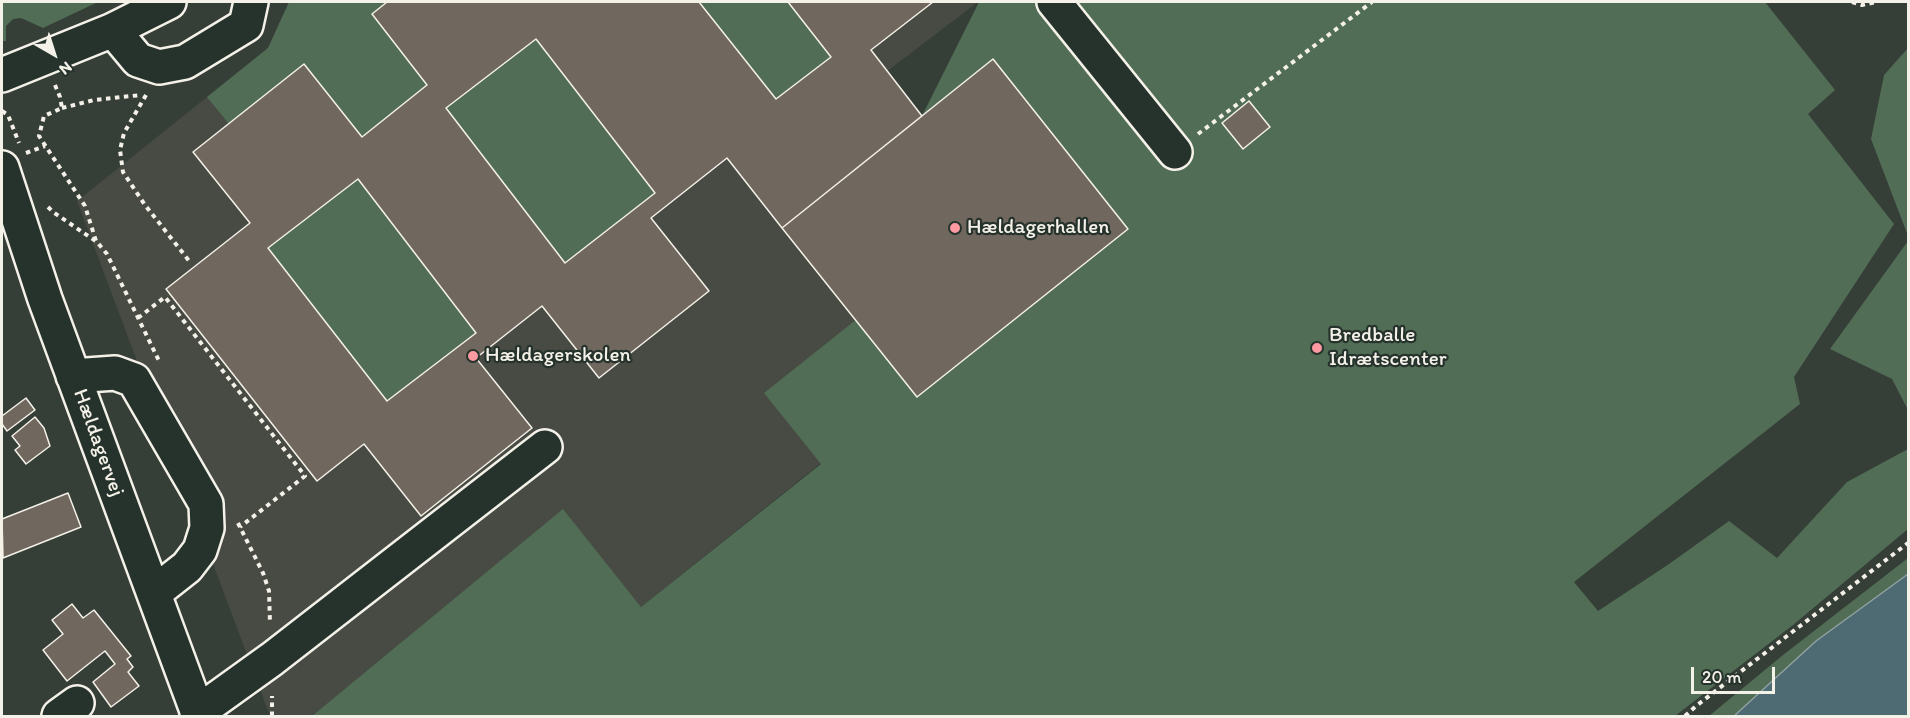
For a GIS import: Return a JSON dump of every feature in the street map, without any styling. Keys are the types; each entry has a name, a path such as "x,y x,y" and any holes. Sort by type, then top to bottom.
{"street":[{"path":"2,75 113,30 169,2"},
{"path":"113,30 138,60 159,67 185,62 246,25 251,2"},
{"path":"1054,2 1175,152"},
{"name":"Hældagervej","path":"2,168 45,299 198,715"},
{"path":"73,376 115,373 134,380 206,504 207,528 201,550 187,567 154,593"},
{"path":"198,715 545,447"}],"path":[{"path":"1175,152 1372,2"},
{"path":"1852,2 1862,4 1877,2"},
{"path":"43,57 60,97 62,108 44,117 39,136 86,206 97,242"},
{"path":"159,67 147,94 124,133 120,150 123,172 145,205 190,262"},
{"path":"138,318 165,297 305,476 240,527"},
{"path":"1685,717 1696,706 1908,543"}],"shaded area":[{"name":"Hældagerskolen","path":"289,2 978,2 886,72 922,116 857,319 821,463 641,607 563,510 312,716 270,716 77,201 268,48"}],"green space":[{"path":"2,2 98,2 43,28 21,18 13,19 6,26 6,41 2,41"},
{"path":"289,2 387,2 372,14 427,85 362,137 304,64 229,124 207,97 268,48"},
{"path":"699,2 788,2 831,57 776,99"},
{"name":"Bredballe Idrætscenter","path":"979,2 1765,2 1835,90 1808,114 1894,224 1794,377 1800,404 1574,582 1598,611 1729,521 1777,558 1847,482 1908,449 1908,529 1793,625 1675,716 312,716 563,509 641,607 821,464 764,393 857,319 922,116"},
{"path":"536,39 655,193 565,263 446,108"},
{"path":"1908,48 1908,236 1871,139 1884,75"},
{"path":"358,179 476,333 387,401 268,248"},
{"path":"1908,241 1908,410 1892,379 1830,349"},
{"path":"1908,558 1908,716 1709,716 1783,655"}],"water":[{"path":"1908,574 1908,716 1734,716 1816,641"}],"building":[{"path":"387,2 699,2 776,99 831,57 788,2 933,2 871,50 922,116 782,228 727,158 651,218 709,291 599,378 542,306 476,358 532,428 421,516 364,444 317,481 166,289 250,223 193,152 304,64 362,137 427,85 372,14","holes":["536,39 655,193 565,263 446,108","358,179 476,333 387,401 268,248"]},
{"name":"Hældagerhallen","path":"993,59 1128,229 917,397 782,228"},
{"path":"1249,101 1270,127 1243,149 1222,123"},
{"path":"26,398 35,410 7,431 2,424 2,416"},
{"path":"35,417 44,428 50,446 26,464 15,450 20,446 12,436"},
{"path":"68,493 81,527 3,558 2,519"},
{"path":"72,604 83,618 94,610 131,656 127,659 133,667 128,672 139,686 111,707 93,682 115,664 105,651 67,681 43,650 63,634 52,620"}],"place":[{"name":"Hældagerhallen","path":"955,228"},
{"name":"Bredballe Idrætscenter","path":"1317,348"},
{"name":"Hældagerskolen","path":"473,356"}]}
